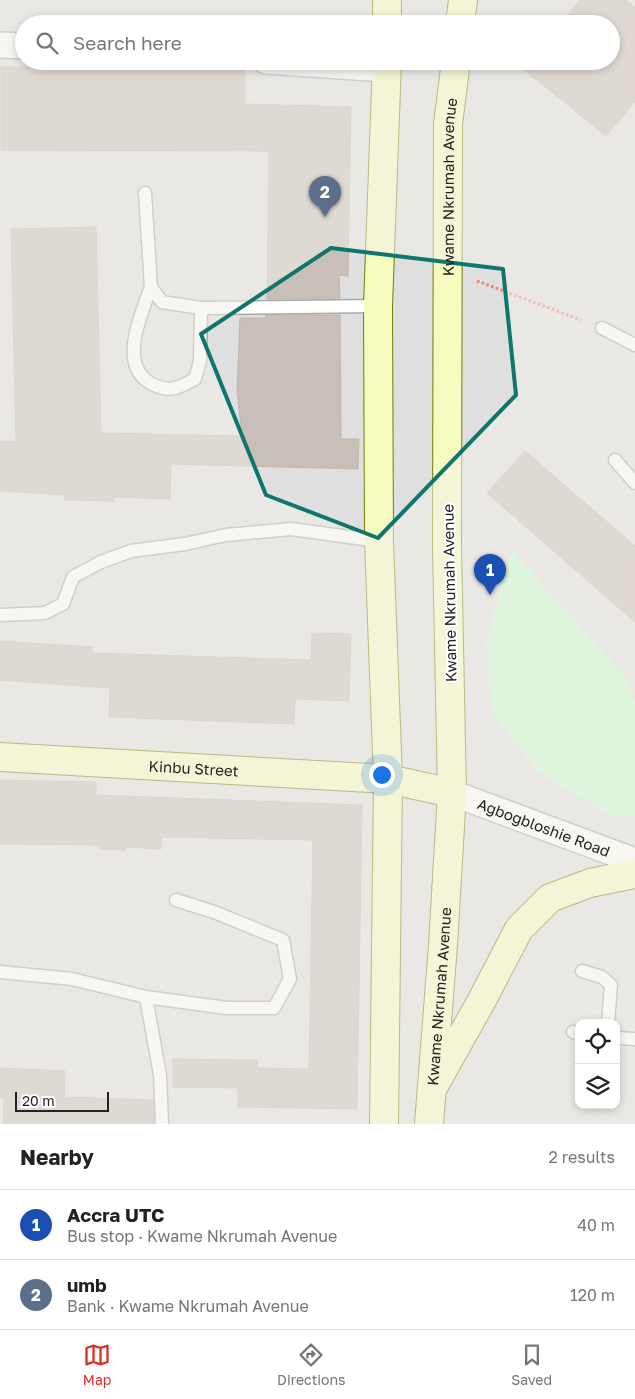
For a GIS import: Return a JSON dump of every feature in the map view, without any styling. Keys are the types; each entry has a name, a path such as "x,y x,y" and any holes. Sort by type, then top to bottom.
{"main road":[{"path":"387,15 388,0"},
{"path":"461,15 462,0"},
{"path":"384,1124 388,779 379,541 378,306 386,70"},
{"name":"Kwame Nkrumah Avenue","path":"429,1124 443,945 452,793 447,546 448,124 455,70"},
{"name":"Kinbu Street","path":"0,758 388,779 452,793"},
{"path":"430,1092 482,1000 519,929 550,898 590,883 635,874"}],"street":[{"path":"0,45 15,46"},
{"name":"Agbogbloshie Road","path":"452,793 635,862"}],"lane":[{"path":"145,193 151,287 135,331 133,343 134,356 139,373 146,382 161,388 178,388 195,379 200,361 201,308"},
{"path":"151,287 162,302 201,308 378,306"},
{"path":"602,328 635,345"},
{"path":"616,460 635,483"},
{"path":"0,615 45,613 63,604 73,577 101,562 131,551 185,544 226,535 291,529 379,541"},
{"path":"0,972 72,979 146,997 227,1008 274,1008 290,979 283,940 214,912 176,900"},
{"path":"582,971 602,977 611,984 608,1019"},
{"path":"146,997 160,1076 162,1124"},
{"path":"620,1038 635,1039"}],"path":[{"path":"448,270 602,328"}],"highlighted area":[{"path":"331,248 503,269 516,395 378,538 266,495 201,334"}],"shaded area":[{"path":"0,0 635,0 635,1124 0,1124"},
{"path":"629,258 635,263 635,535 533,447 576,360 590,340 632,302"},
{"path":"635,911 635,1072 620,1071 620,1019 575,1019 575,1070 521,1068 534,1000 554,956 591,920"}],"green space":[{"path":"512,550 627,679 635,702 635,817 610,815 539,773 491,712 486,641"}],"building":[{"path":"580,0 626,0 635,7 635,102 606,136 524,70 620,70 620,15 568,15"},
{"path":"1,67 15,67 15,70 245,70 245,104 351,107 348,276 339,275 340,298 267,299 269,151 1,150"},
{"path":"96,227 101,433 242,436 237,391 240,318 266,318 266,315 340,315 341,439 359,439 358,469 171,464 170,499 114,497 114,501 65,500 65,495 0,491 0,441 16,442 11,229"},
{"path":"525,451 635,546 635,622 487,493"},
{"path":"312,633 351,634 349,701 295,699 294,724 109,717 110,688 0,680 0,641 92,647 92,653 311,660"},
{"path":"0,780 96,782 96,795 362,805 357,1109 238,1107 238,1088 173,1087 173,1059 257,1060 257,1068 309,1069 313,840 161,837 161,849 126,847 126,850 100,849 100,845 0,844"},
{"path":"0,1068 65,1071 64,1097 153,1100 154,1124 3,1124 4,1098 0,1097"}],"place":[{"name":"umb","path":"325,217"},
{"name":"Accra UTC","path":"490,595"}]}
